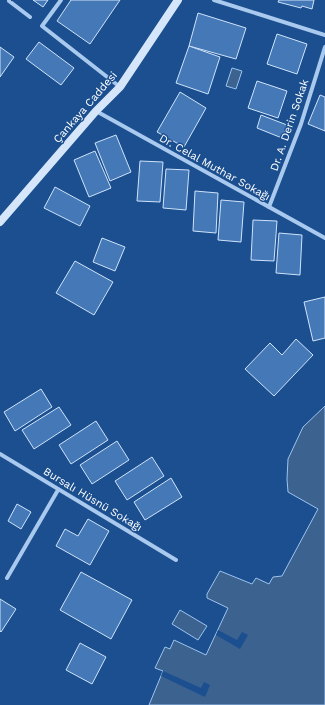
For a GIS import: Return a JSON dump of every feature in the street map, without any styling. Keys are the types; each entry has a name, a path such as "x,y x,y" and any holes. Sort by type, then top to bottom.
{"street":[{"path":"61,0 42,26 120,87"},
{"name":"Çankaya Caddesi","path":"0,222 96,111 120,87 178,0"},
{"path":"214,0 325,35"},
{"path":"9,1 30,17"},
{"name":"Dr. A. Derin Sokak","path":"269,207 301,124 325,47"},
{"name":"Dr. Celal Muthar Sokağı","path":"96,111 325,238"},
{"name":"Bursalı Hüsnü Sokağı","path":"0,454 176,560"},
{"path":"7,578 58,490"}],"water":[{"path":"232,68 242,71 236,89 226,86"},
{"path":"325,406 325,705 149,705 163,671 155,668 165,647 170,649 174,640 206,655 228,608 207,598 207,594 220,571 252,584 256,578 269,584 273,577 282,576 318,509 288,492 288,459 303,427"},
{"path":"180,610 207,626 198,640 172,624"}],"pier":[{"path":"218,630 237,640 242,632 248,635 240,649 216,635"},
{"path":"163,671 201,688 204,682 210,685 205,697 161,676"}],"building":[{"path":"33,0 48,0 43,7"},
{"path":"71,0 120,0 90,44 57,21"},
{"path":"279,0 314,0 312,9 302,6 301,8 278,2"},
{"path":"198,13 246,28 236,59 189,46"},
{"path":"277,34 307,44 297,74 267,64"},
{"path":"39,42 74,68 61,85 26,59"},
{"path":"189,46 220,57 208,94 176,83"},
{"path":"0,47 14,57 0,77"},
{"path":"257,81 287,91 278,118 248,108"},
{"path":"180,92 206,108 184,147 157,132"},
{"path":"320,95 325,97 325,131 308,124"},
{"path":"261,115 287,125 282,138 257,128"},
{"path":"116,135 131,172 110,181 95,143"},
{"path":"95,151 111,188 89,197 74,160"},
{"path":"140,161 163,162 160,202 137,201"},
{"path":"166,169 189,170 186,210 163,208"},
{"path":"55,187 90,206 80,226 44,208"},
{"path":"195,191 218,193 216,233 193,231"},
{"path":"221,200 244,202 241,242 218,240"},
{"path":"253,220 277,221 274,261 251,260"},
{"path":"279,233 302,235 300,275 276,273"},
{"path":"102,238 125,247 115,271 93,262"},
{"path":"75,261 113,282 94,315 56,293"},
{"path":"325,297 325,338 313,341 304,302"},
{"path":"296,339 313,355 274,396 245,369 270,343 282,355"},
{"path":"41,389 52,407 15,431 4,412"},
{"path":"59,407 71,425 34,449 22,430"},
{"path":"96,421 108,440 71,464 59,445"},
{"path":"117,441 129,460 92,484 80,465"},
{"path":"152,457 164,476 127,500 115,481"},
{"path":"171,478 182,497 145,520 134,502"},
{"path":"17,504 31,512 21,529 8,521"},
{"path":"88,519 109,531 90,565 56,546 65,529 78,536"},
{"path":"81,572 132,600 111,639 60,610"},
{"path":"0,599 16,609 1,632 0,631"},
{"path":"80,643 106,657 92,684 66,670"}]}
